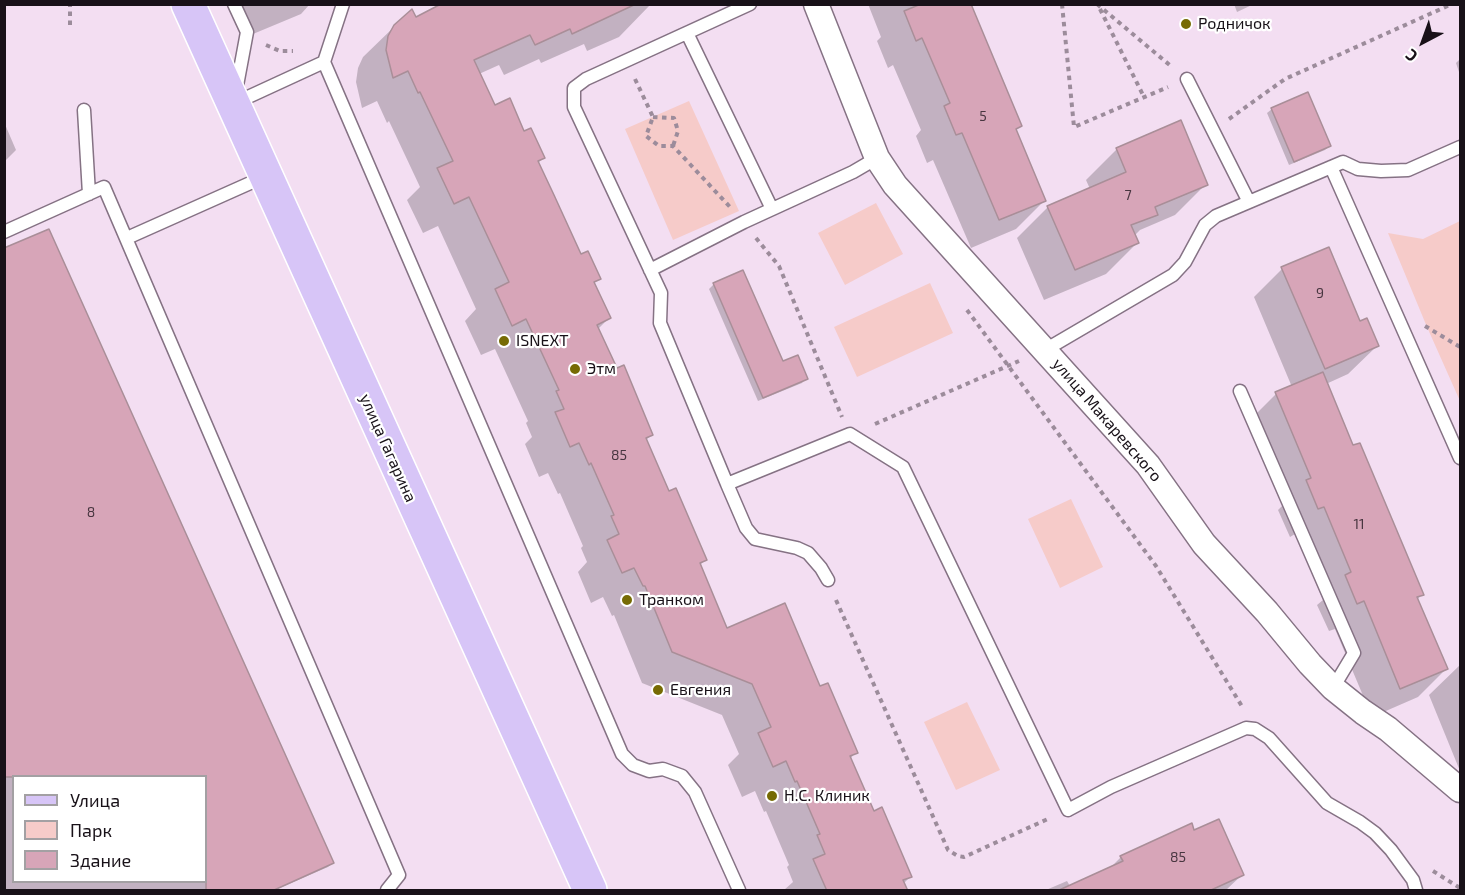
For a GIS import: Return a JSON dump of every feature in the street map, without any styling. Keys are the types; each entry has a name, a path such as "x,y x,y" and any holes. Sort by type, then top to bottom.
{"main road":[{"name":"улица Гагарина","path":"188,4 590,891"}],"street":[{"name":"улица Макаревского","path":"816,4 877,158 895,185 1148,465 1212,553 1267,612 1310,664 1333,688 1388,729 1461,790"}],"lane":[{"path":"233,104 247,32 234,4"},
{"path":"343,4 324,62 622,754 633,765 649,771 663,769 682,776 694,792 740,891"},
{"path":"750,4 586,79 574,88 574,107 661,293 660,323 746,528 755,539 797,548 808,553 821,567 828,580"},
{"path":"687,33 772,209"},
{"path":"233,104 324,62"},
{"path":"1187,79 1249,202"},
{"path":"84,110 89,194"},
{"path":"1045,350 1173,275 1185,262 1205,225 1216,216 1343,162 1358,168 1381,171 1408,170 1461,147"},
{"path":"650,270 744,222 853,172 877,158"},
{"path":"1331,167 1461,458"},
{"path":"127,238 266,176"},
{"path":"4,232 104,188 399,875 387,891"},
{"path":"1240,391 1354,653 1333,688"},
{"path":"727,484 850,435 903,467 1068,810 1111,787 1246,728 1256,729 1269,738 1327,803 1375,833 1413,880 1416,891"}],"path":[{"path":"70,4 70,25"},
{"path":"1062,4 1074,126 1187,79 1098,5"},
{"path":"1213,130 1285,79 1452,4"},
{"path":"1098,5 1144,97"},
{"path":"262,42 280,51 304,52 324,62"},
{"path":"626,61 653,117 646,136 659,146 673,146 744,222 779,266 850,435 1045,350"},
{"path":"653,117 674,118 678,131 673,146"},
{"path":"1010,365 1156,566 1256,729"},
{"path":"828,580 948,850 958,856 964,856 1068,810"}],"green space":[{"path":"689,101 739,211 673,240 625,129"},
{"path":"876,203 903,254 845,285 818,233"},
{"path":"1460,221 1460,401 1388,233 1423,239"},
{"path":"930,283 953,333 857,377 834,327"},
{"path":"1071,499 1103,567 1060,588 1028,519"},
{"path":"967,702 1000,770 956,790 924,722"}],"building":[{"path":"441,4 636,4 572,34 570,29 535,45 530,35 474,60 495,105 510,98 524,131 531,128 545,158 538,161 581,254 588,251 601,279 594,282 611,318 597,325 617,368 624,365 653,435 646,438 669,491 676,488 707,560 700,563 727,628 785,603 820,686 828,683 858,753 850,756 874,811 882,807 912,877 903,880 908,891 827,891 813,859 825,854 817,835 820,834 786,761 773,767 758,733 771,727 752,684 672,652 645,586 634,568 622,573 607,540 619,534 611,516 614,515 591,463 589,465 579,443 570,447 555,412 564,409 556,391 559,390 526,319 512,326 495,289 509,282 469,197 454,204 437,168 453,161 420,92 418,93 408,71 393,78 386,50 388,36 394,25 412,9 416,17"},
{"path":"921,4 971,4 1022,126 1016,129 1046,201 999,220 962,133 956,135 944,106 950,103 922,38 916,41 904,11"},
{"path":"1308,92 1331,146 1294,162 1271,108"},
{"path":"1181,120 1208,185 1155,207 1158,215 1131,225 1139,243 1075,270 1047,206 1126,172 1116,148"},
{"path":"49,229 334,863 272,891 206,891 207,775 12,775 12,777 4,777 4,248"},
{"path":"1329,247 1360,321 1367,318 1379,346 1325,369 1281,267"},
{"path":"743,270 783,361 798,355 808,379 763,398 713,283"},
{"path":"1323,372 1353,445 1360,443 1424,595 1417,597 1448,669 1400,689 1364,601 1357,604 1345,575 1351,572 1324,507 1318,509 1306,480 1311,478 1275,392"},
{"path":"1219,819 1244,875 1209,891 1057,891 1123,861 1120,856 1192,823 1194,830"}],"place":[{"name":"Родничок","path":"1186,24"},
{"name":"ISNEXT","path":"504,341"},
{"name":"Этм","path":"575,369"},
{"name":"Транком","path":"627,600"},
{"name":"Евгения","path":"658,690"},
{"name":"Н.С. Клиник","path":"772,796"}]}
